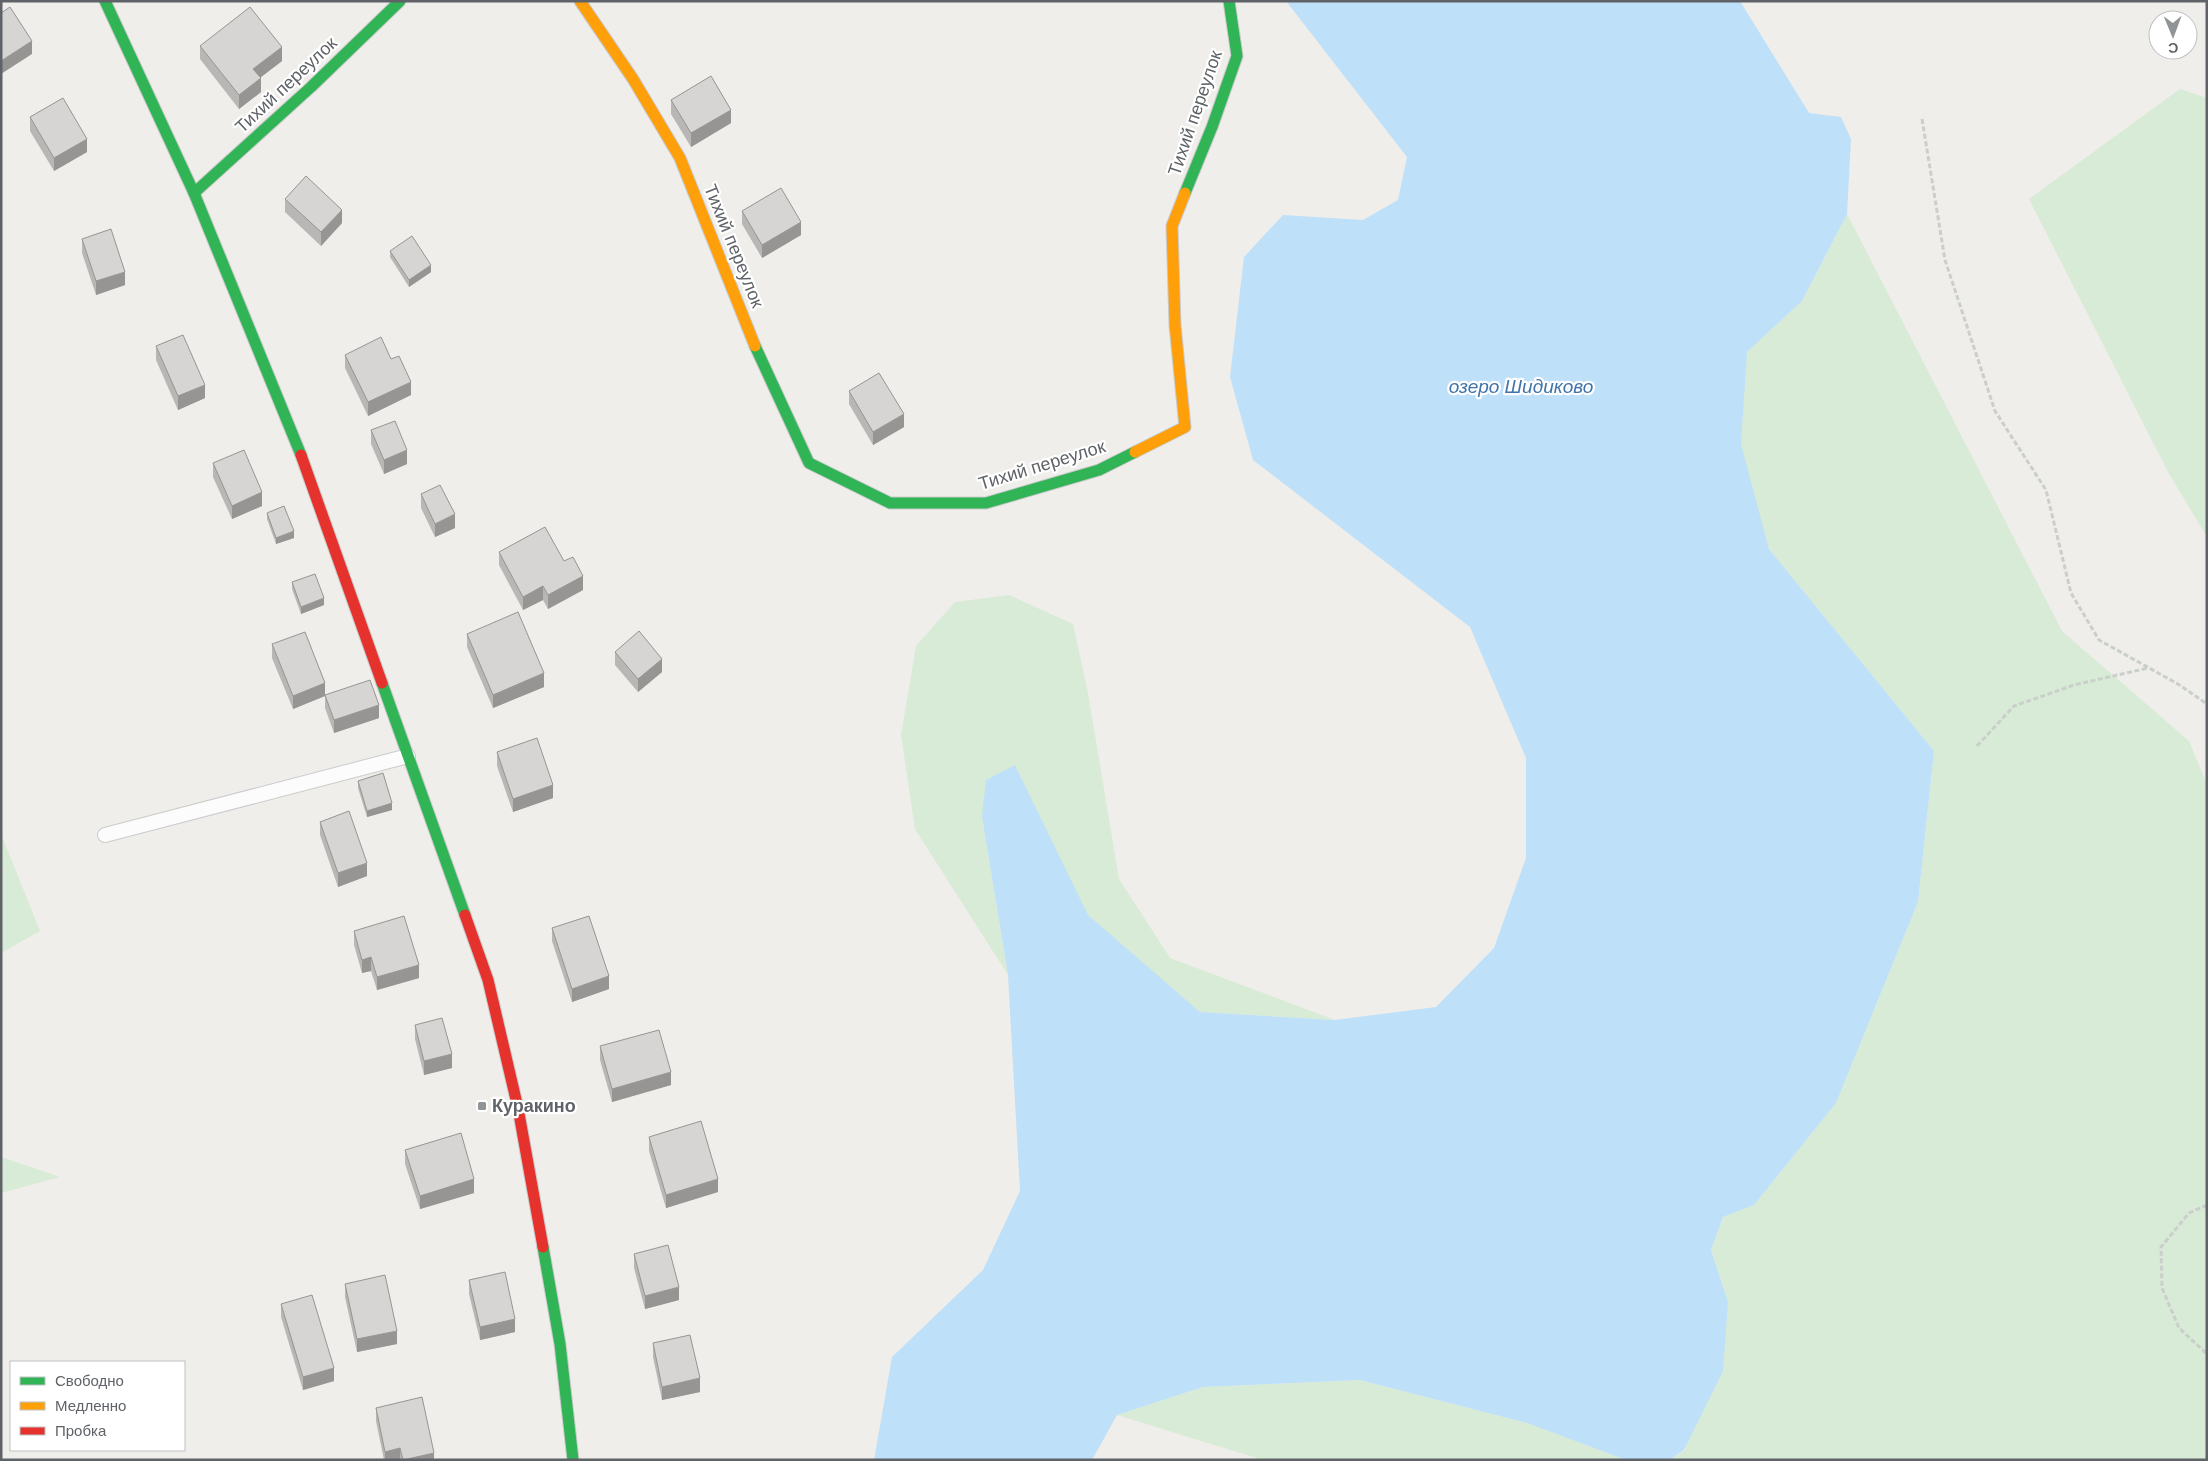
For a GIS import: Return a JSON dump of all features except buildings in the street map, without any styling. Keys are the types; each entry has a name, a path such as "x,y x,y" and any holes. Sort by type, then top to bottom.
{"street":[{"path":"104,1 194,193 291,427 488,980 518,1108 560,1344 572,1460"},
{"name":"Тихий переулок","path":"194,193 312,87 400,1"},
{"name":"Тихий переулок","path":"580,1 633,79 680,158 758,352 809,463 890,504 986,503 1099,470 1185,427 1175,326 1172,226 1212,127 1237,56 1229,1"}],"lane":[{"path":"105,835 408,756"}],"path":[{"path":"1922,119 1946,260 1996,412 2046,490 2070,593 2099,640 2207,704"},
{"path":"1977,746 2014,706 2074,685 2149,668"},
{"path":"2207,1205 2190,1213 2161,1248 2162,1288 2179,1328 2207,1354"}],"green space":[{"path":"2180,89 2207,98 2207,537 2168,472 2029,199"},
{"path":"1847,214 2062,631 2189,741 2207,785 2207,1460 1669,1460 1685,1450 1728,1302 1711,1250 1723,1217 1754,1205 1836,1103 1918,902 1934,751 1769,549 1729,432 1747,352 1802,301"},
{"path":"1009,595 1073,624 1088,693 1119,879 1170,958 1335,1020 1200,1012 1087,915 1015,765 982,817 1008,975 915,829 901,735 916,646 955,602"},
{"path":"1,834 40,931 1,953"},
{"path":"1,1157 60,1177 1,1193"},
{"path":"1360,1380 1527,1423 1626,1460 1263,1460 1117,1415 1203,1387"}],"water":[{"name":"озеро Шидиково","path":"1286,1 1740,1 1809,113 1841,117 1851,139 1847,214 1802,301 1747,352 1741,444 1769,549 1934,751 1918,902 1836,1103 1754,1205 1723,1217 1711,1250 1728,1302 1723,1371 1684,1450 1669,1460 1626,1460 1527,1423 1360,1380 1203,1387 1117,1415 1092,1460 874,1460 892,1357 983,1270 1020,1191 1008,975 982,817 986,780 1015,765 1088,915 1200,1012 1335,1020 1436,1007 1494,948 1526,858 1526,758 1470,627 1253,460 1230,377 1244,257 1283,215 1363,220 1398,200 1407,157"}],"traffic: fast":[{"path":"105,1 194,193 301,455"},
{"path":"194,193 311,87 400,1"},
{"path":"1185,193 1212,127 1237,56 1229,1"},
{"path":"755,346 809,463 890,503 986,503 1099,470 1135,452"},
{"path":"382,683 465,915"},
{"path":"543,1247 560,1344 573,1460"}],"traffic: slow":[{"path":"580,1 633,79 680,158 755,346"},
{"path":"1135,452 1185,427 1175,325 1172,226 1185,193"}],"traffic: jam":[{"path":"301,455 382,683"},
{"path":"465,915 488,980 518,1108 543,1247"}],"place":[{"name":"Куракино","path":"482,1106"}]}
